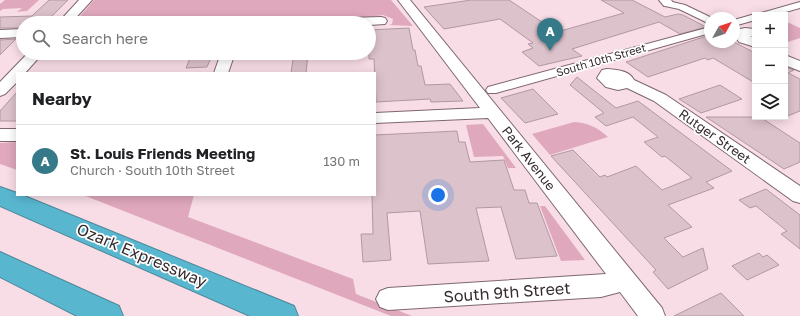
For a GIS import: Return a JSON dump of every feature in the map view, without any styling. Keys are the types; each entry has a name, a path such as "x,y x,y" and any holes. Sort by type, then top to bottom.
{"highway":[{"name":"Ozark Expressway","path":"0,196 283,316"},
{"path":"0,264 102,314"}],"street":[{"path":"71,16 86,0"},
{"name":"Park Avenue","path":"404,0 653,316"},
{"path":"667,2 682,7 704,18"},
{"path":"775,12 800,5"},
{"path":"740,21 752,18"},
{"path":"376,21 382,21"},
{"name":"South 10th Street","path":"492,90 704,32"},
{"path":"752,32 744,32 741,35 744,39 752,42"},
{"path":"0,34 16,33"},
{"path":"18,72 29,60"},
{"path":"221,72 226,60"},
{"path":"788,61 800,67"},
{"path":"0,91 16,74"},
{"name":"Rutger Street","path":"627,83 660,98 800,196"},
{"path":"376,118 493,113"},
{"path":"0,135 16,135"},
{"name":"South 9th Street","path":"388,299 601,286 625,280"}],"shaded area":[{"path":"5,0 39,0 27,11 17,12 22,8 3,9 0,11 0,4"},
{"path":"94,0 391,0 413,26 389,25 392,24 393,19 383,15 80,16"},
{"path":"788,22 800,28 800,38 788,42"},
{"path":"574,122 592,126 608,137 550,155 532,134"},
{"path":"483,124 516,168 508,168 503,156 474,157 466,125"},
{"path":"16,142 16,170 0,164 0,143"},
{"path":"86,196 194,196 188,217 353,279 356,294 412,316 391,316"},
{"path":"540,206 545,206 585,260 561,261"}],"building":[{"path":"49,0 68,0 52,16 32,16"},
{"path":"471,0 509,0 557,32 624,13 601,0 632,0 665,17 678,14 683,15 704,26 704,28 680,34 659,22 572,49 582,56 539,66 522,52 533,48 528,44 533,43 500,19 444,29 424,7"},
{"path":"16,16 16,28 0,28 0,17"},
{"path":"409,28 413,50 415,50 418,66 421,66 425,85 450,84 463,101 431,102 430,99 376,102 376,72 375,72 374,60 376,60 376,30"},
{"path":"704,37 704,48 740,48 740,45 752,51 752,81 713,58 708,60 705,58 648,77 626,62"},
{"path":"16,39 0,55 0,40"},
{"path":"189,60 210,60 207,67 186,68"},
{"path":"293,60 307,60 306,72 291,72"},
{"path":"788,68 794,70 788,73"},
{"path":"788,73 800,79 800,111 788,116"},
{"path":"577,77 616,108 638,101 732,171 706,182 714,188 668,205 692,227 664,238 683,257 703,248 708,269 668,289 653,272 656,270 551,156 573,150 600,177 605,175 607,177 636,166 662,190 692,178 665,156 662,157 644,142 658,137 633,117 606,126 595,117 604,113 570,85"},
{"path":"720,85 742,99 701,113 679,99"},
{"path":"533,89 558,114 525,123 501,98"},
{"path":"16,93 16,121 0,121 0,111"},
{"path":"706,117 752,117 752,120 765,120 800,143 800,162 784,169"},
{"path":"457,131 459,142 465,142 470,162 504,160 514,190 525,190 529,203 537,203 557,256 516,259 501,207 476,208 489,261 428,264 420,211 387,213 391,260 363,262 361,234 373,234 372,196 376,196 376,135"},
{"path":"766,189 800,215 800,249 781,234 787,231 756,206 750,208 739,200"},
{"path":"759,253 763,257 767,255 779,265 747,280 732,266"},
{"path":"721,293 744,316 674,316"}],"place":[{"name":"St. Louis Friends Meeting","path":"550,51"}]}
